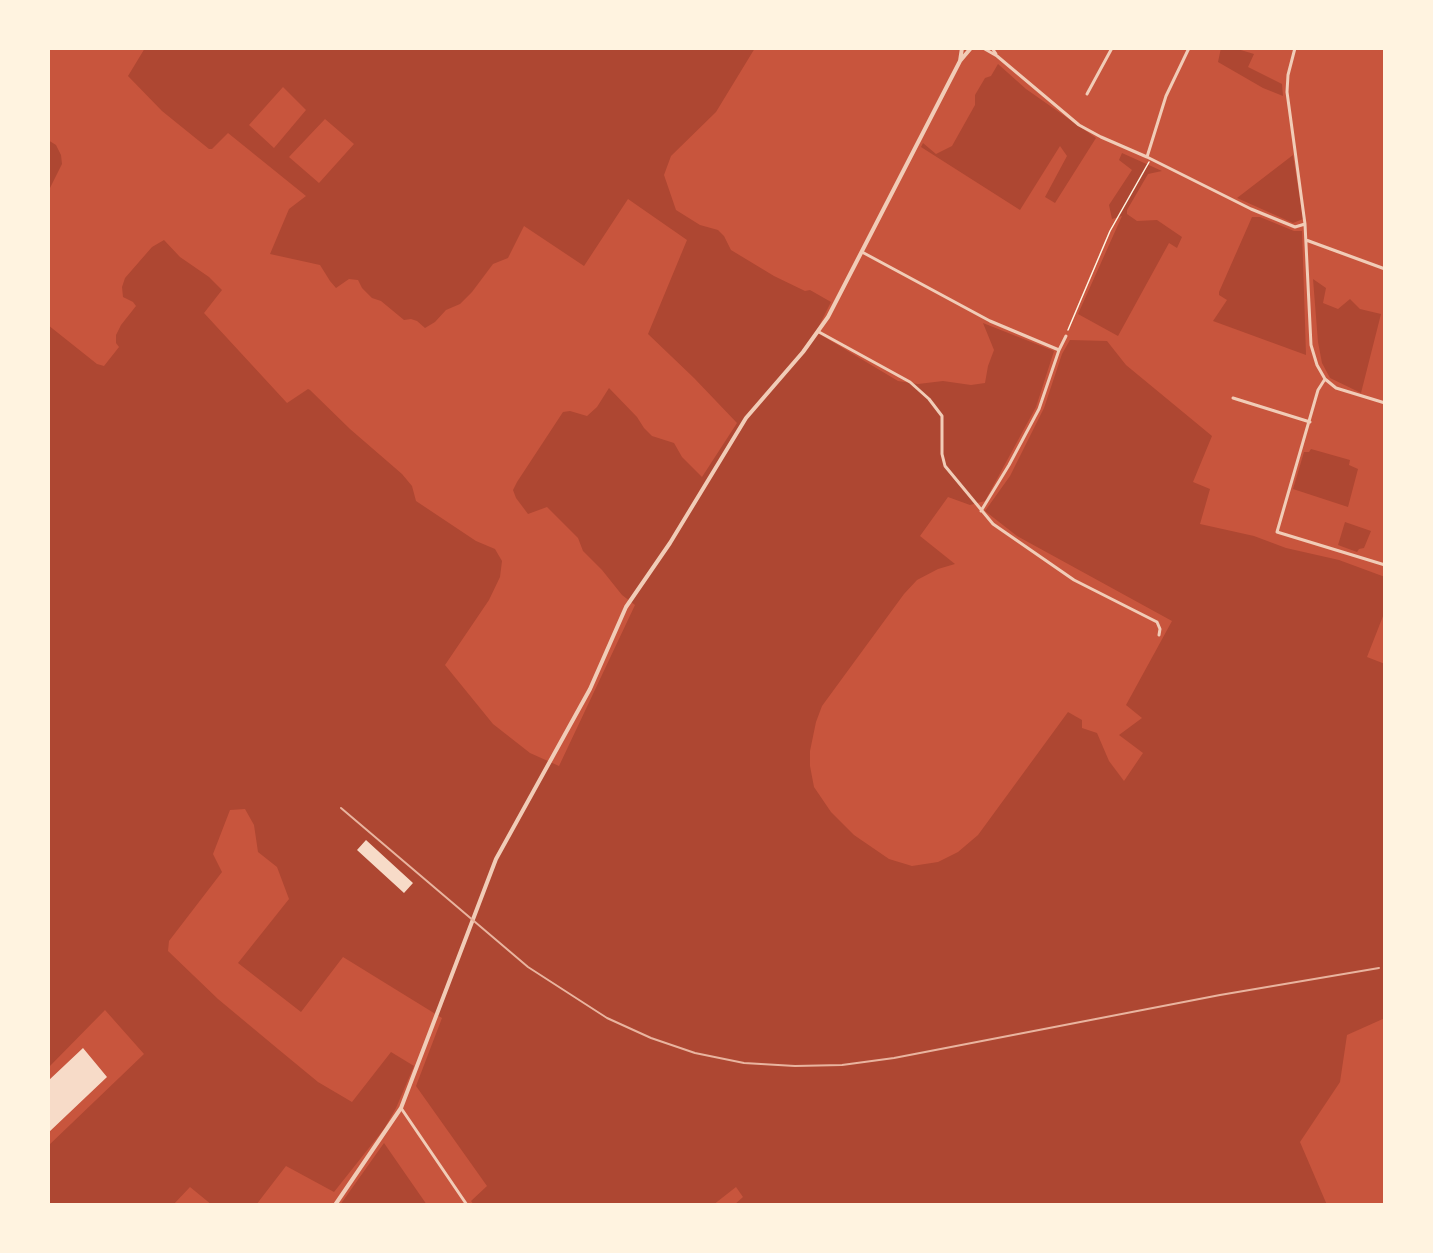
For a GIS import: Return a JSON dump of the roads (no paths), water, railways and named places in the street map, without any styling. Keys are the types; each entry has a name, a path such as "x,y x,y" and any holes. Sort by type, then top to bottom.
{"street":[{"path":"960,62 962,48"},
{"path":"335,1205 401,1108 496,859 590,689 626,607 670,543 746,418 819,332 834,308 960,62 971,48"},
{"path":"983,48 997,56 1080,125 1101,137 1149,158 1251,209 1295,227 1305,224"},
{"path":"992,48 997,56"},
{"path":"1087,94 1112,48"},
{"path":"1149,158 1166,96 1189,48"},
{"path":"1295,48 1288,75 1287,92 1305,224 1311,345 1317,366 1324,379 1336,388 1385,403"},
{"path":"1306,240 1385,269"},
{"path":"862,252 990,321 1059,350"},
{"path":"819,332 910,382 929,399 942,416 942,453 945,466 993,524 1074,580 1157,622 1160,629 1159,635"},
{"path":"981,511 1039,409 1066,336"},
{"path":"1324,379 1318,390 1277,532 1385,565"},
{"path":"1233,398 1310,422"},
{"path":"401,1108 467,1205"}],"railway":[{"path":"341,808 528,967 607,1018 651,1038 695,1053 744,1063 795,1066 842,1065 894,1058 1220,995 1379,968"}]}
